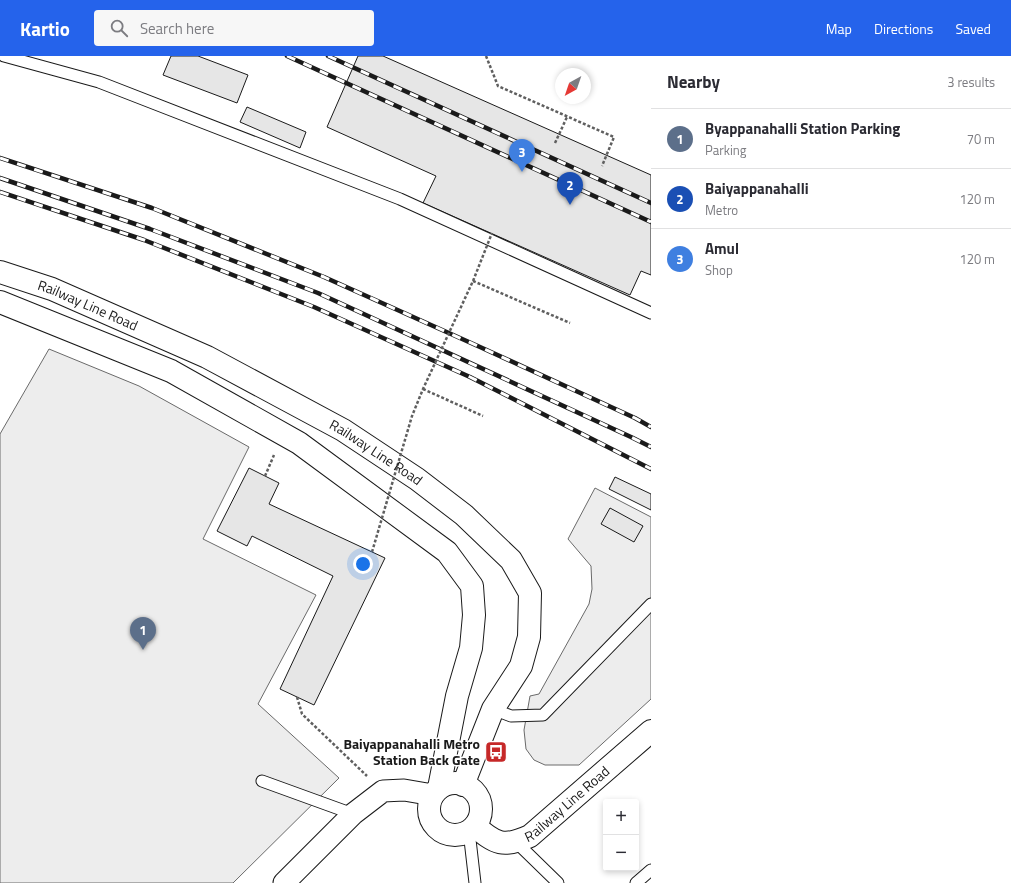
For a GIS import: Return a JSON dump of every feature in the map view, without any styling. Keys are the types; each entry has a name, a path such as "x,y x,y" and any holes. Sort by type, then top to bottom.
{"main road":[{"name":"Railway Line Road","path":"0,272 52,289 207,357 344,430 417,479 464,515 511,560 530,593 530,637 522,666 493,709 463,785"},
{"name":"Railway Line Road","path":"0,302 171,371 299,443 447,552 472,586 474,615 471,648 457,696 436,792"},
{"name":"Railway Line Road","path":"472,828 502,843 516,842 530,836 651,731"},
{"path":"454,783 470,788 476,795 481,810 479,818 472,828 460,834 451,835 436,827 431,819 429,811 430,802 436,792 446,785 454,783"}],"street":[{"path":"284,883 353,814 383,791 404,790 436,792"}],"lane":[{"path":"4,56 99,82 392,196 651,313"},
{"path":"493,709 511,716 543,715 651,604"},
{"path":"262,780 353,814"},
{"path":"472,828 475,883"},
{"path":"516,842 558,883"},
{"path":"636,883 651,870"}],"path":[{"path":"486,56 498,86 614,137 602,166"},
{"path":"555,143 567,116"},
{"path":"372,552 412,416 473,281 492,233"},
{"path":"473,281 570,323"},
{"path":"423,389 483,416"},
{"path":"297,697 302,714 383,791"}],"shaded area":[{"path":"49,349 139,386 249,447 203,539 316,595 258,704 339,778 233,883 0,883 0,434"},
{"path":"595,488 651,517 651,699 579,765 545,765 534,760 526,749 524,730 530,696 539,694 589,604 592,589 591,566 568,539"}],"building":[{"path":"171,56 198,56 248,75 237,103 163,75"},
{"path":"358,56 383,56 651,175 651,275 641,271 630,295 423,203 436,176 327,127"},
{"path":"247,107 306,132 300,148 240,122"},
{"path":"249,468 279,483 269,504 385,558 314,705 280,689 333,576 252,536 247,546 217,531"},
{"path":"615,477 651,494 651,510 609,489"},
{"path":"610,508 643,526 634,542 601,524"}],"railway":[{"path":"287,56 651,222"},
{"path":"328,56 651,203"},
{"path":"0,158 152,208 324,277 635,418 651,427"},
{"path":"0,178 150,229 318,293 651,447"},
{"path":"0,192 144,240 314,307 470,377 651,469"}],"place":[{"name":"Amul","path":"522,172"},
{"name":"Baiyappanahalli","path":"570,205"},
{"name":"Byappanahalli Station Parking","path":"143,650"},
{"name":"Baiyappanahalli Metro Station Back Gate","path":"496,752"}]}
